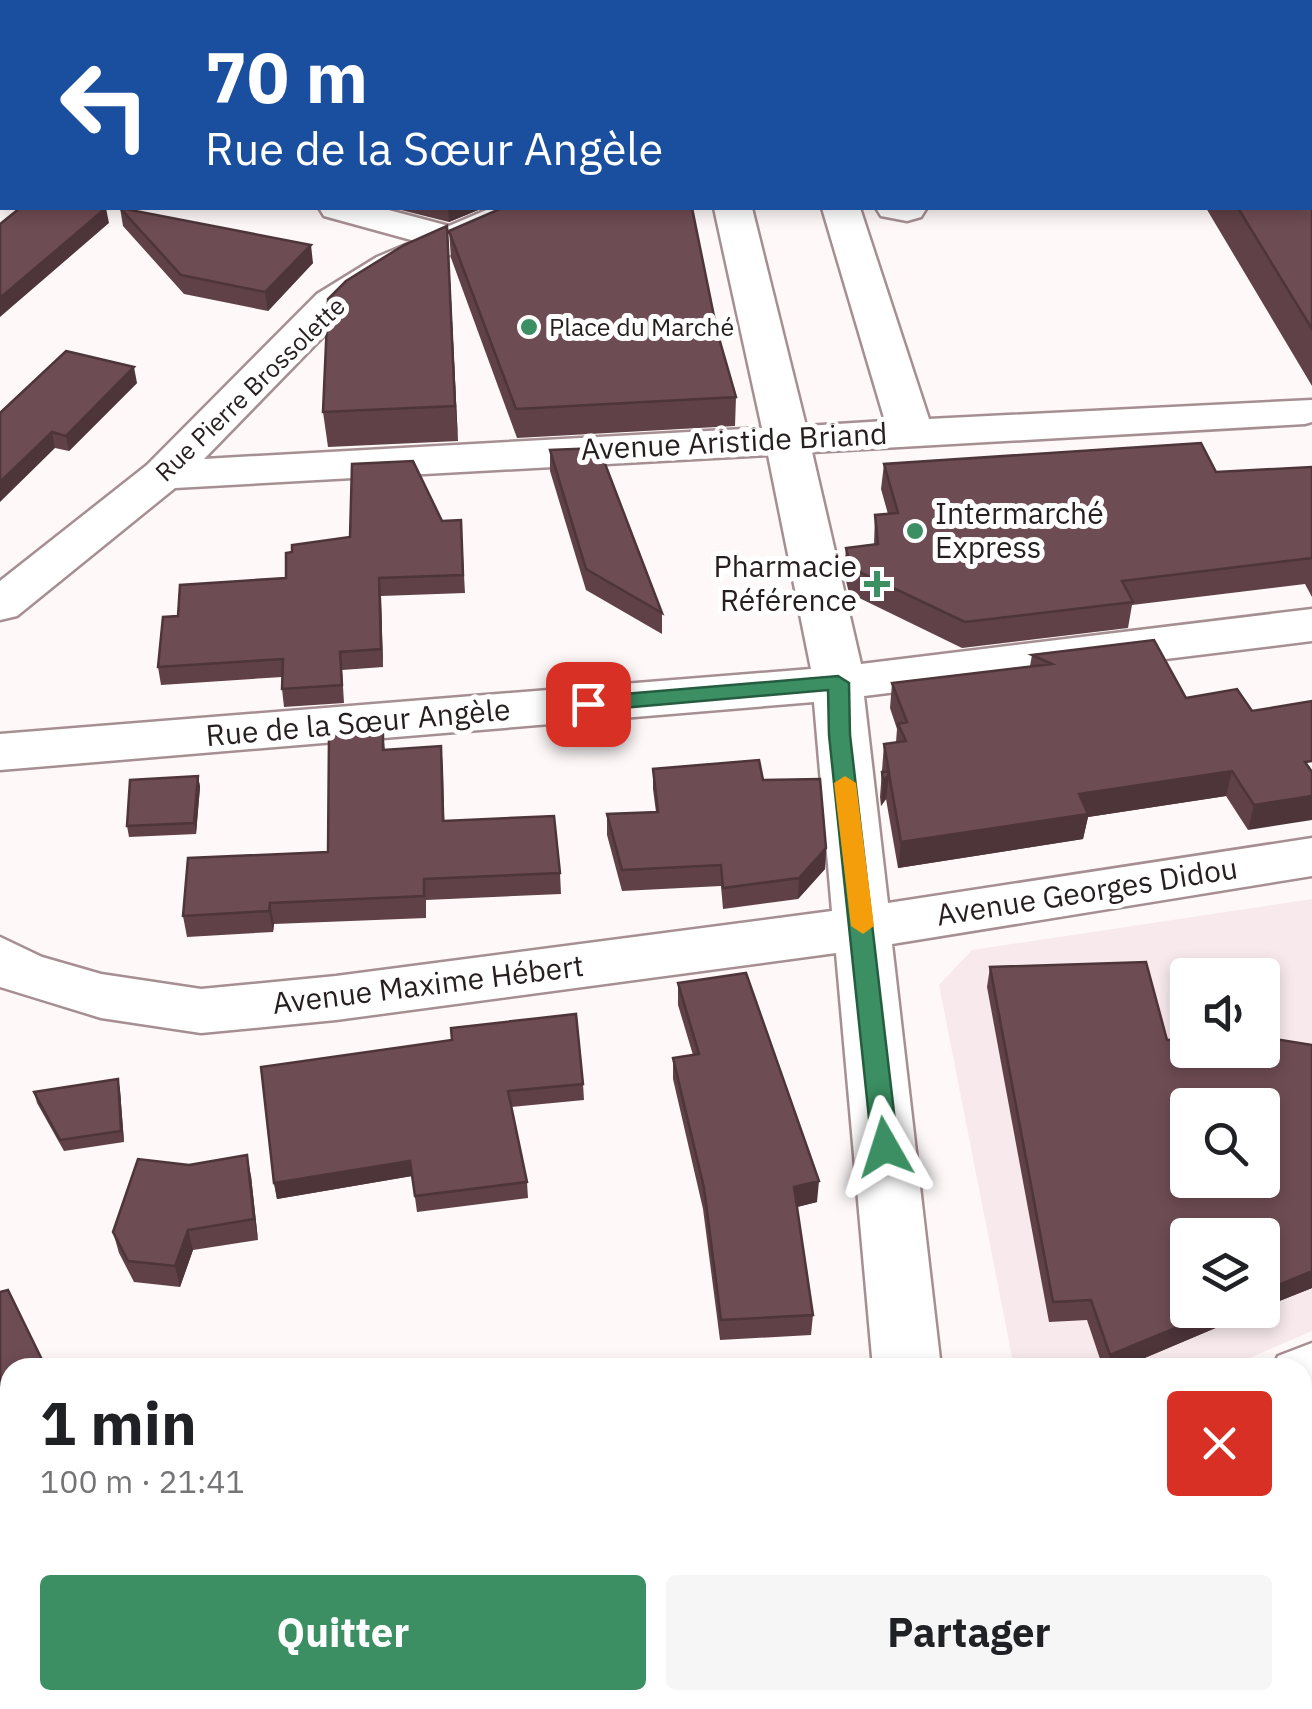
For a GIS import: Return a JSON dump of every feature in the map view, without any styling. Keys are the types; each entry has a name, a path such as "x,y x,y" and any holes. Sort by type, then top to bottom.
{"street":[{"path":"345,210 448,238"},
{"path":"733,210 832,640 906,1358"},
{"path":"842,210 910,432"},
{"name":"Rue Pierre Brossolette","path":"0,605 163,475 332,303 448,238 527,215"},
{"name":"Avenue Aristide Briand","path":"163,475 783,437 1305,411"},
{"name":"Rue de la Sœur Angèle","path":"0,752 838,683 1312,625"},
{"name":"Avenue Georges Didou","path":"863,927 1312,857"},
{"name":"Avenue Maxime Hébert","path":"0,958 23,972 101,996 202,1011 336,998 863,927"}],"shaded area":[{"path":"1312,899 1312,1331 1250,1358 1012,1358 939,985 972,950"}],"building":[{"path":"18,210 104,210 0,298 0,224"},
{"path":"122,210 311,245 265,292 181,275"},
{"path":"497,210 692,210 717,331 736,397 516,409 449,231"},
{"path":"1239,210 1312,210 1312,329"},
{"path":"447,226 455,406 323,412 328,299 346,281 404,245"},
{"path":"66,351 134,367 66,436 52,432 0,482 0,413"},
{"path":"1201,443 1216,472 1312,467 1312,558 1122,581 1133,602 965,622 851,568 846,548 878,544 875,515 898,513 884,464"},
{"path":"599,448 662,613 586,569 550,450"},
{"path":"413,461 442,521 461,520 463,575 379,578 381,649 340,652 342,685 282,689 283,659 158,667 163,617 178,616 180,585 286,578 286,553 292,552 292,545 350,537 352,464"},
{"path":"1154,640 1186,698 1237,689 1252,711 1312,701 1312,761 1305,762 1312,772 1312,796 1254,805 1232,771 1079,794 1088,814 901,842 889,774 883,781 882,772 889,772 884,744 906,741 898,724 907,722 892,683 1052,664 1032,655"},
{"path":"383,733 383,750 441,746 443,821 554,816 560,873 424,879 424,896 270,903 269,911 183,916 188,858 328,852 329,736"},
{"path":"759,760 763,780 820,779 826,848 799,878 723,888 721,865 622,870 607,814 658,812 653,769"},
{"path":"198,776 194,823 127,826 130,780"},
{"path":"1146,962 1170,1040 1170,1068 1280,1068 1280,1040 1312,1045 1312,1271 1280,1284 1280,1218 1170,1218 1170,1328 1175,1328 1110,1355 1091,1300 1053,1302 990,967"},
{"path":"746,973 819,1181 794,1187 813,1315 721,1320 704,1188 673,1058 699,1054 678,983"},
{"path":"576,1014 583,1084 508,1091 527,1182 415,1196 410,1161 274,1183 261,1067 452,1040 451,1028"},
{"path":"118,1079 121,1131 60,1140 34,1092"},
{"path":"247,1155 254,1219 188,1230 175,1266 128,1261 113,1232 138,1159 189,1165"},
{"path":"8,1290 41,1358 0,1358 0,1292"}],"slow traffic":[{"path":"845,783 863,926"}],"place":[{"name":"Place du Marché","path":"529,327"},
{"name":"Intermarché Express","path":"915,531"},
{"name":"Pharmacie Référence","path":"877,584"}],"route":[{"path":"588,704 838,683 840,735 885,1147"}]}
